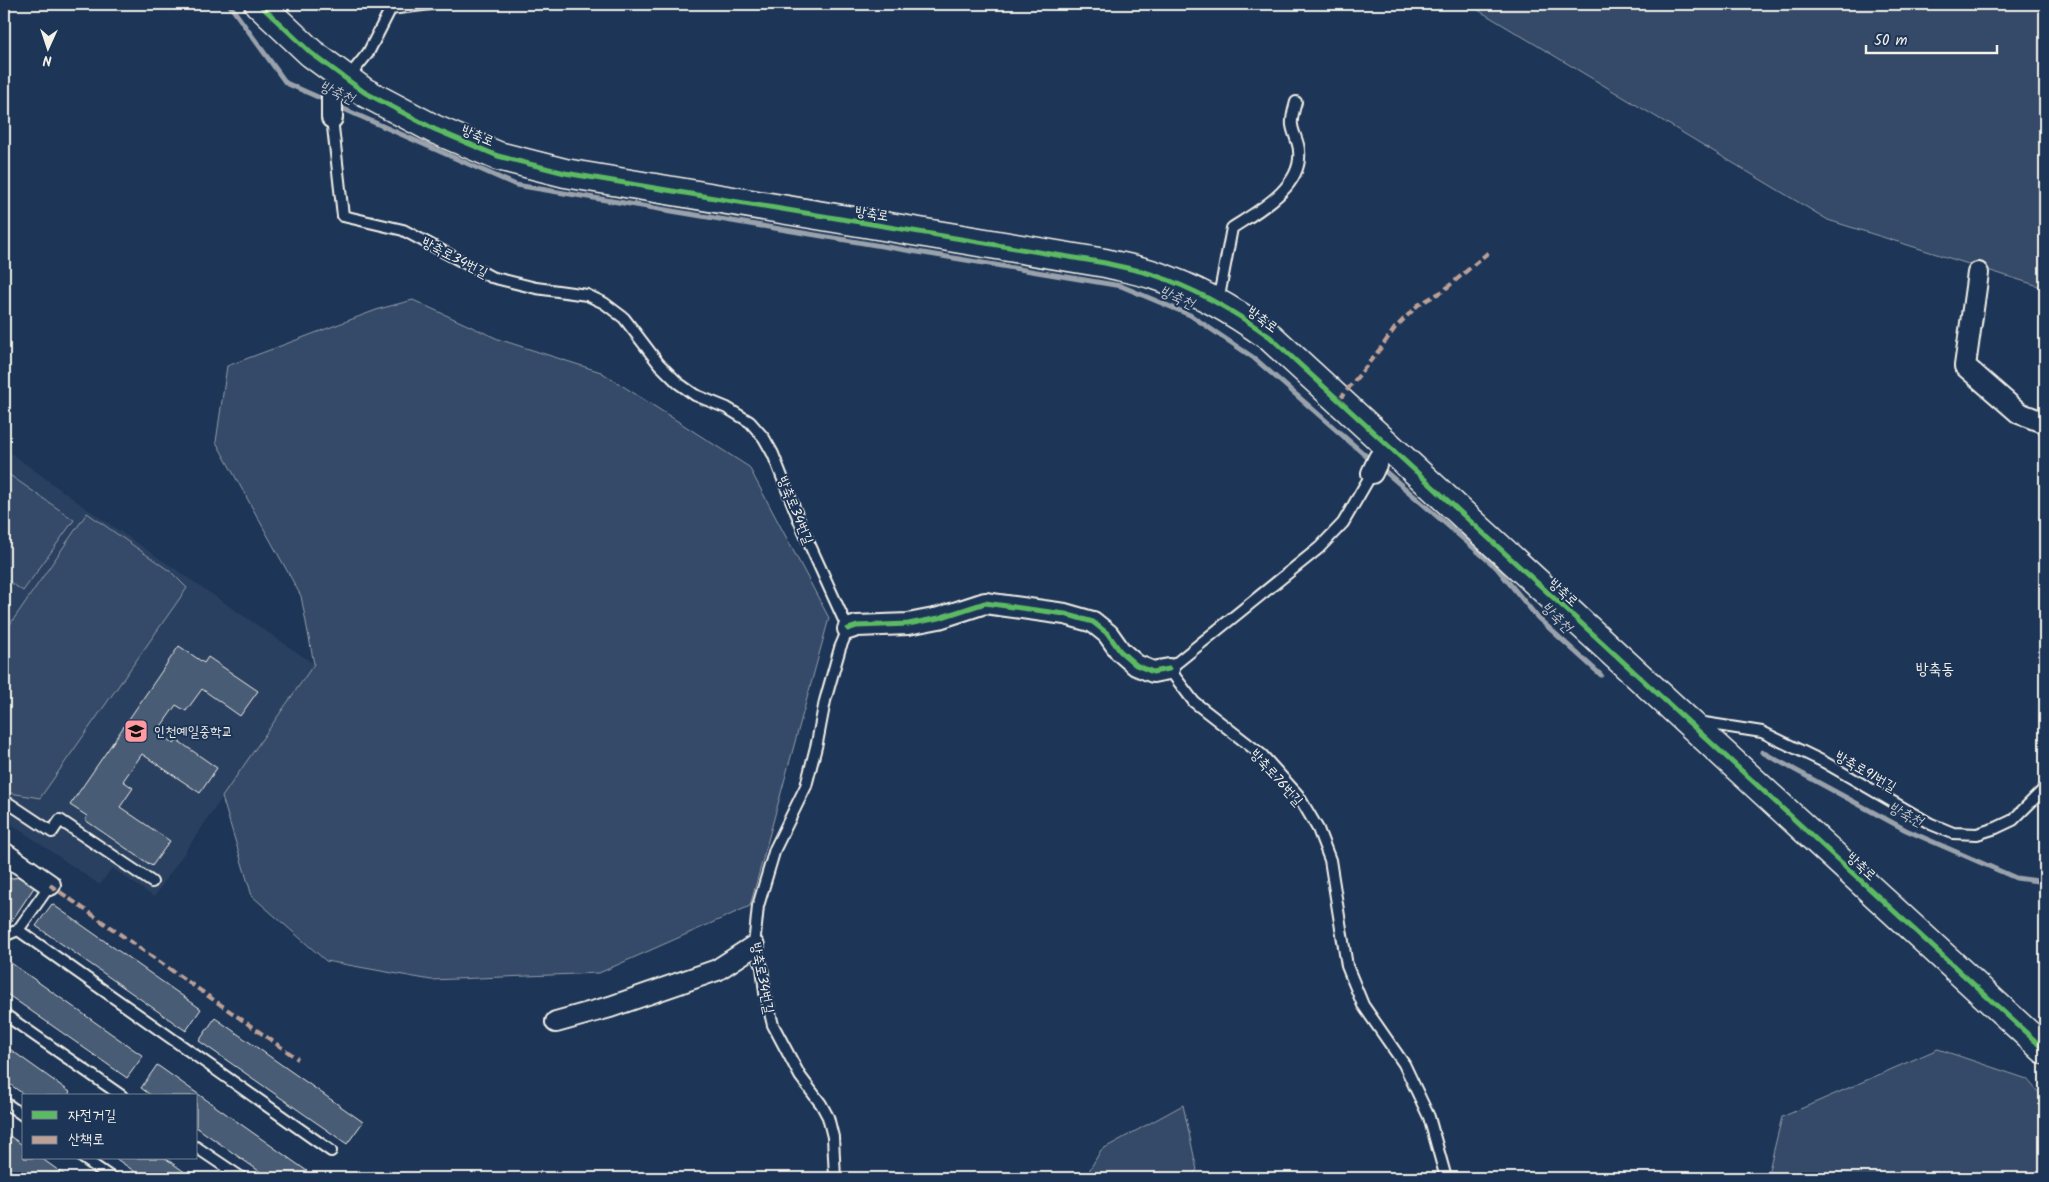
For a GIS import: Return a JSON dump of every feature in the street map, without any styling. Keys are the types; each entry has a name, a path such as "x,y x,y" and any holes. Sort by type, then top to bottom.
{"street":[{"name":"방축로","path":"259,4 311,53 339,88 364,92 434,129 498,156 565,173 1105,263 1153,274 1194,290 1237,314 1270,337 1378,458 1688,721 2045,1050"},
{"name":"방축로34번길","path":"332,118 339,88"},
{"path":"1978,273 1965,366 2020,413 2045,423"},
{"path":"848,629 857,626 908,624 939,618 985,603 1065,614 1093,622 1108,634 1120,651 1136,665 1153,672 1169,669"},
{"path":"4,853 50,885"},
{"path":"556,1022 610,1007 717,970 754,946"}],"lane":[{"path":"339,88 368,53 392,7 432,4"},
{"path":"1218,304 1232,228 1280,193 1293,177 1300,164 1299,149 1291,124 1296,102"},
{"name":"방축로34번길","path":"332,118 343,216 403,230 491,277 536,288 587,295 604,303 624,318 659,364 678,383 695,395 727,408 750,422 764,438 773,454 803,530 848,629 840,648 827,692 806,786 775,849 761,896 754,946 762,967 765,993 773,1025 800,1076 822,1104 828,1117 833,1137 835,1178"},
{"path":"1169,669 1319,548 1343,523 1378,458"},
{"name":"방축로76번길","path":"1169,669 1194,702 1262,755 1298,795 1318,829 1330,860 1347,966 1363,1005 1404,1064 1428,1117 1446,1178"},
{"name":"방축로91번길","path":"1688,721 1762,732 1824,762 1930,824 1953,833 1977,834 2013,820 2045,788"},
{"path":"4,812 10,804 52,832 60,820 152,882"},
{"path":"4,936 18,930 50,885"},
{"path":"18,930 331,1151"},
{"path":"4,1014 119,1094"},
{"path":"4,1102 22,1115"},
{"path":"198,1147 242,1178"},
{"path":"87,1160 112,1178"}],"shaded area":[{"path":"1468,4 2045,4 2045,288 1828,220"},
{"path":"413,300 498,339 601,372 749,467 829,618 750,906 599,973 431,980 326,961 252,896 222,797 314,664 301,596 216,442 227,366 379,309"},
{"name":"인천예일중학교","path":"4,448 83,506 314,664 154,897 112,868 100,885 4,819"},
{"path":"4,471 74,520 23,591 7,580 4,584"},
{"path":"87,513 171,572 187,588 40,798 4,792 4,633"},
{"path":"1938,1049 2027,1079 2045,1100 2045,1178 1767,1178 1782,1117"},
{"path":"1183,1105 1197,1170 1188,1178 1085,1178 1101,1150"}],"building":[{"path":"179,646 204,663 208,657 258,691 240,716 202,689 186,711 176,705 157,732 174,744 177,740 217,768 200,793 142,754 123,781 133,788 120,807 170,841 152,866 85,820 87,816 70,805"},
{"path":"22,877 35,886 7,928 4,926 4,879"},
{"path":"52,904 201,1009 186,1031 36,926"},
{"path":"4,958 143,1056 127,1078 4,992"},
{"path":"215,1018 363,1122 347,1144 199,1041"},
{"path":"4,1045 70,1092 68,1094 23,1094 4,1080"},
{"path":"157,1065 307,1171 301,1178 269,1178 198,1128 198,1094 149,1094 141,1088"},
{"path":"4,1132 22,1145 22,1160 44,1160 69,1178 18,1178 4,1168"},
{"path":"118,1160 168,1160 193,1178 144,1178"}],"waterway":[{"name":"방축천","path":"229,4 286,83 327,101"},
{"name":"방축천","path":"337,106 516,185 1121,286 1190,315 1254,358 1373,462"},
{"name":"방축천","path":"1380,467 1496,567 1538,618 1601,675"},
{"name":"방축천","path":"1762,752 1906,830 2016,878 2045,882"}],"marked path":[{"path":"1339,400 1395,328 1418,305 1443,291 1490,251"},
{"path":"50,885 298,1059"}],"cycle path":[{"path":"259,4 311,53 364,92 434,129 498,156 565,173 1105,263 1154,275 1170,281 1200,294 1243,318 1270,337 2045,1050"},
{"path":"848,629 857,626 908,624 939,618 985,603 1065,614 1093,622 1108,634 1120,651 1136,665 1153,672 1169,669"}],"place":[{"name":"인천예일중학교","path":"136,731"}],"district":[{"name":"방축동","path":"1935,668"}]}
